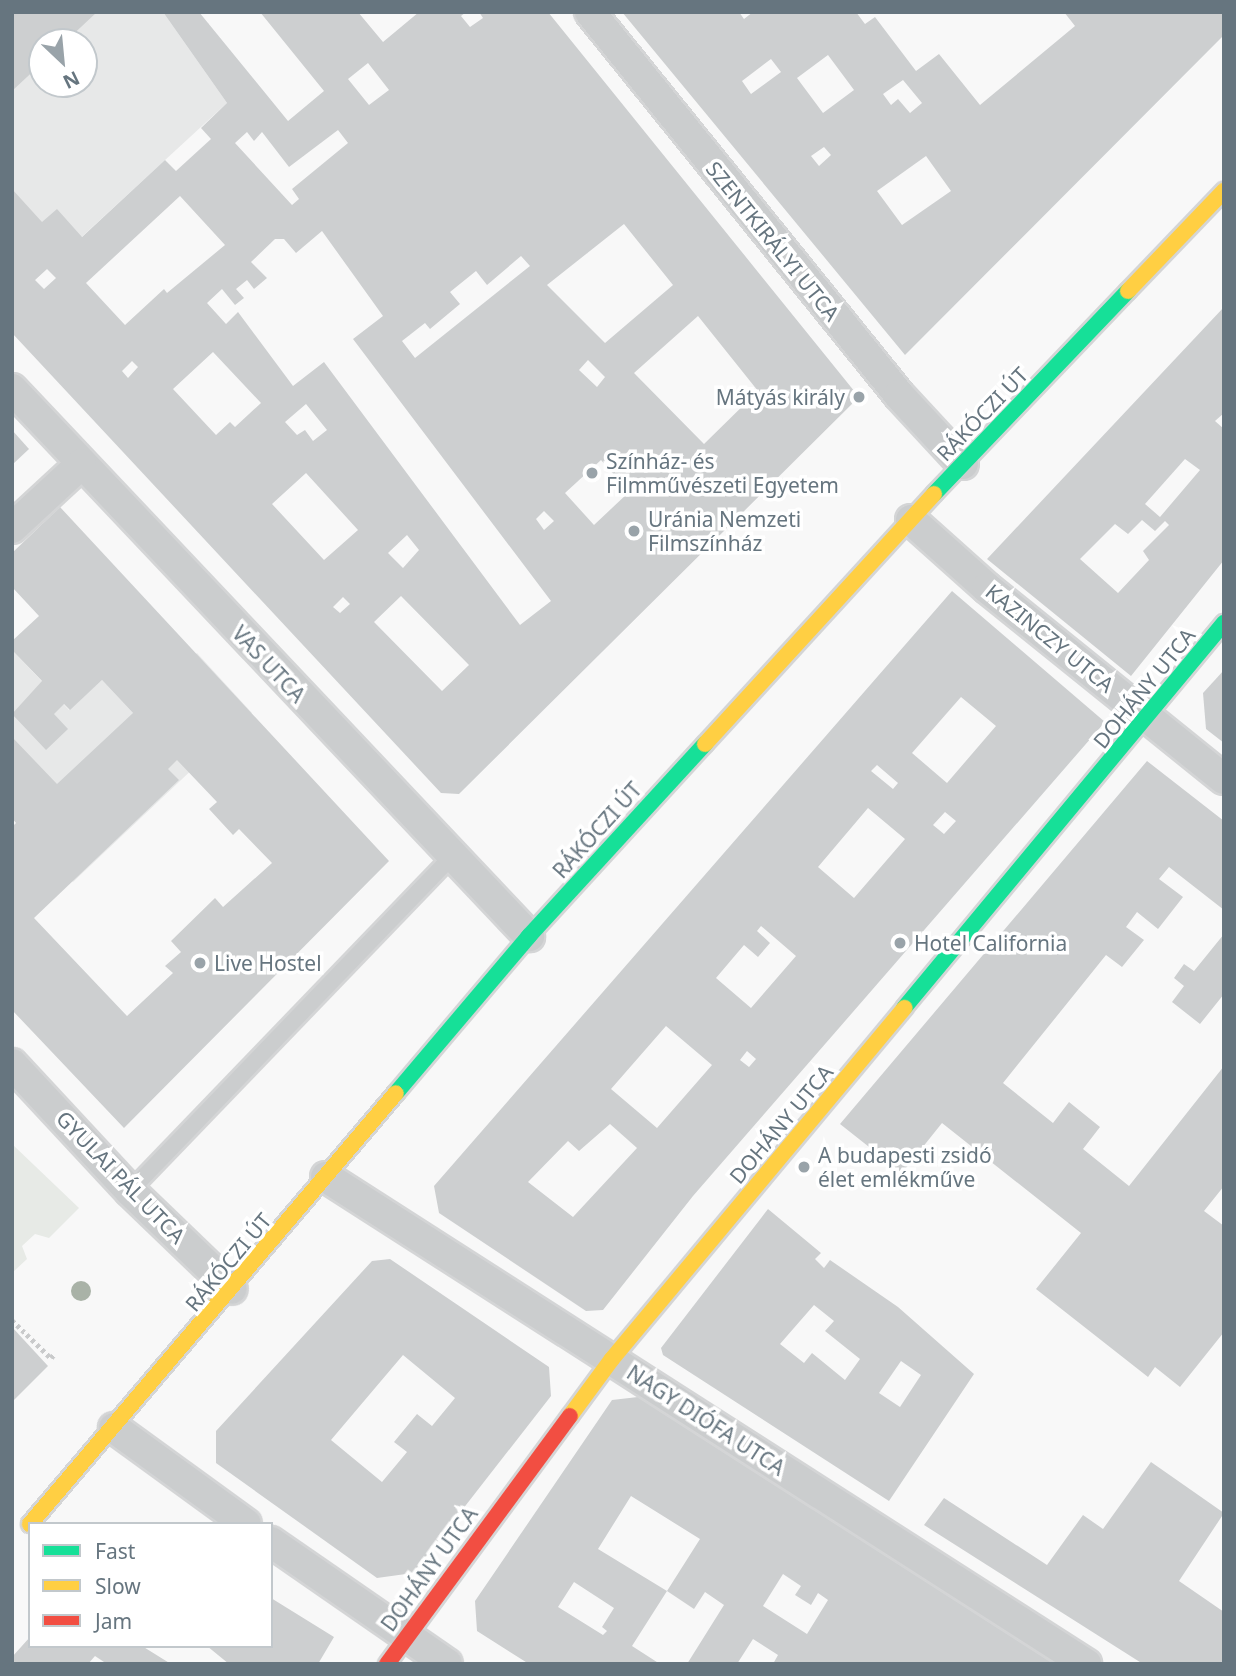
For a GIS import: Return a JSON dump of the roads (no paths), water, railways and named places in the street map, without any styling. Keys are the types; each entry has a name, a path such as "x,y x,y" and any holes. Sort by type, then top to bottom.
{"main road":[{"name":"RÁKÓCZI ÚT","path":"31,1522 114,1428 529,936 963,464 1224,191"},
{"name":"DOHÁNY UTCA","path":"387,1664 403,1637 612,1359 767,1183 1224,624"}],"street":[{"name":"SZENTKIRÁLYI UTCA","path":"590,12 899,395 963,464"},
{"name":"VAS UTCA","path":"12,389 451,858 529,936"},
{"path":"12,528 81,464"},
{"name":"KAZINCZY UTCA","path":"911,520 979,581 1224,779"},
{"name":"GYULAI PÁL UTCA","path":"12,1064 130,1191 232,1289"},
{"name":"NAGY DIÓFA UTCA","path":"326,1177 1086,1664"},
{"path":"114,1428 243,1522"},
{"path":"273,1543 403,1637 447,1664"}],"lane":[{"path":"130,1191 451,858"}],"place":[{"name":"Mátyás király","path":"859,397"},
{"name":"Színház- és Filmművészeti Egyetem","path":"592,473"},
{"name":"Uránia Nemzeti Filmszínház","path":"634,531"},
{"name":"Hotel California","path":"900,943"},
{"name":"Live Hostel","path":"200,963"},
{"name":"A budapesti zsidó élet emlékműve","path":"804,1167"}]}
